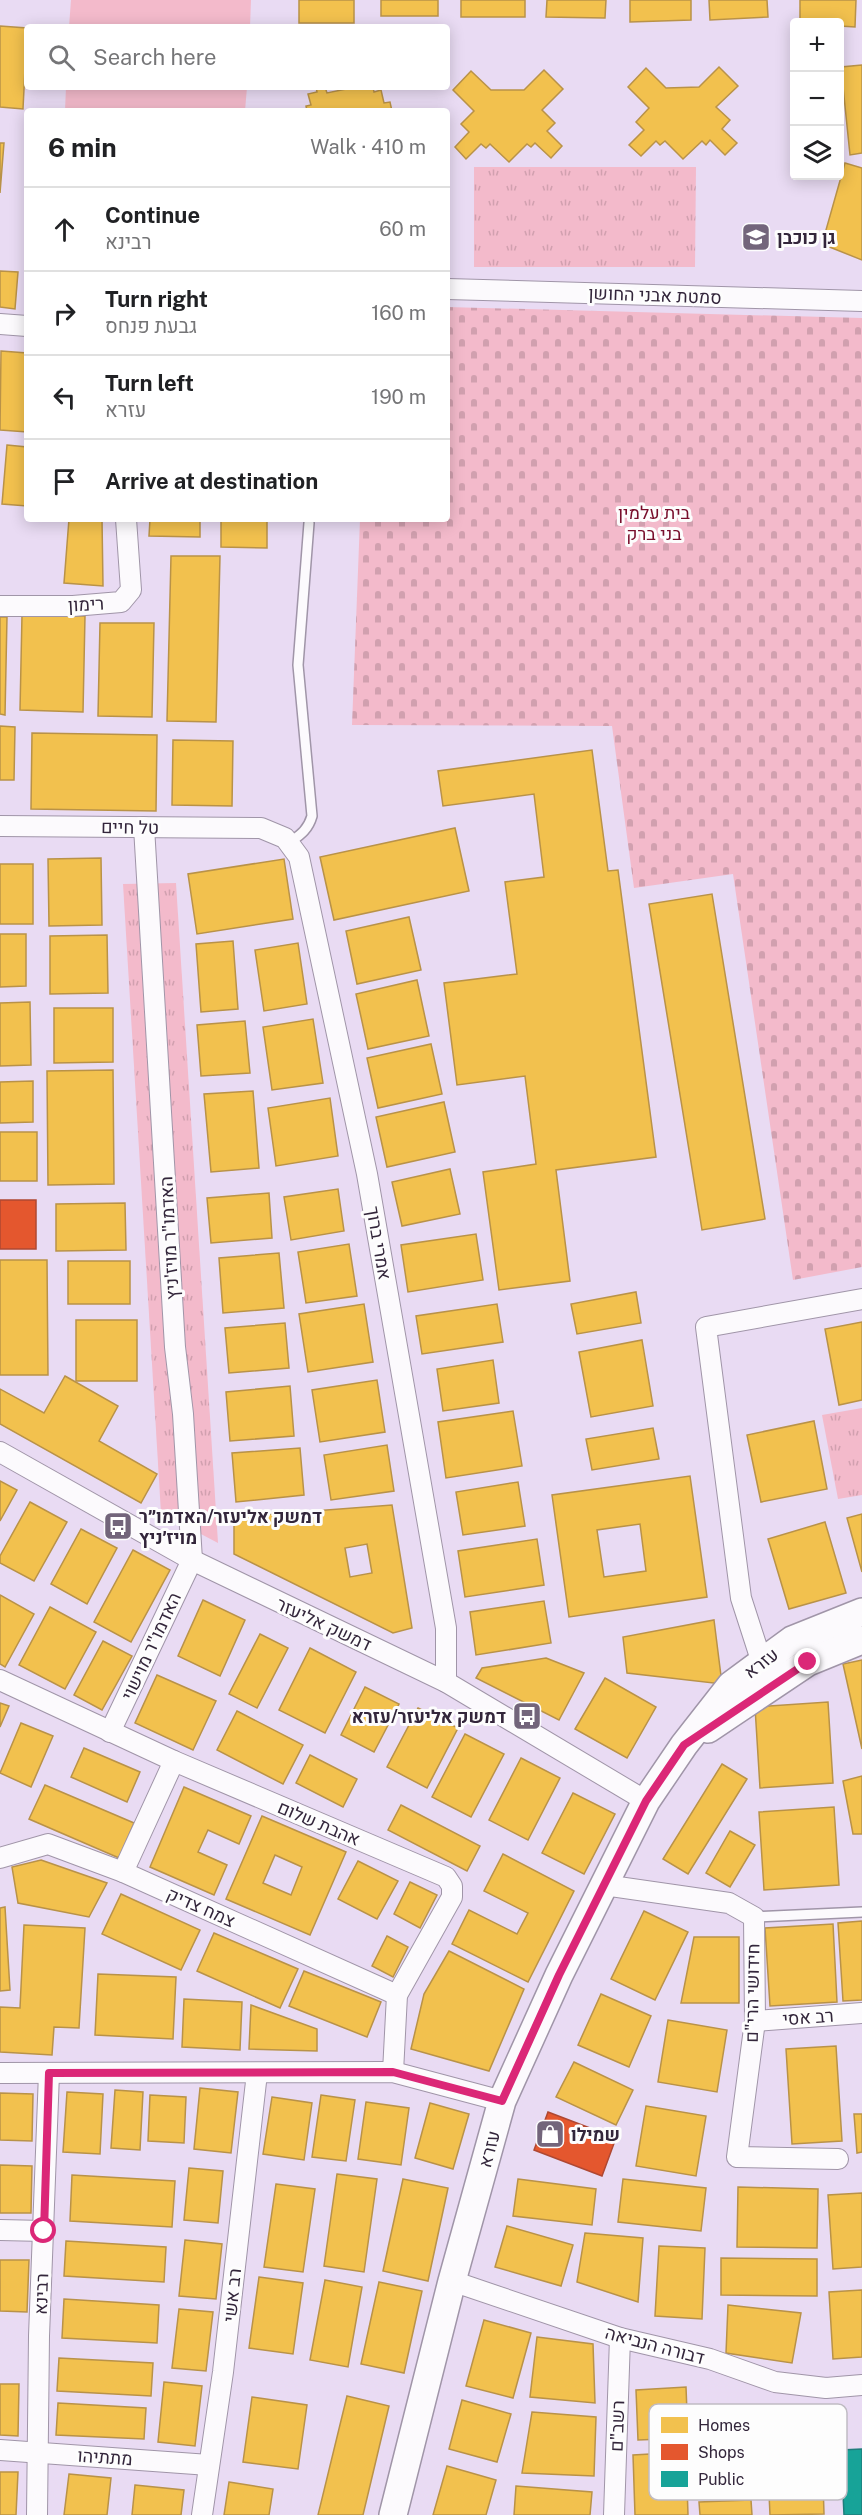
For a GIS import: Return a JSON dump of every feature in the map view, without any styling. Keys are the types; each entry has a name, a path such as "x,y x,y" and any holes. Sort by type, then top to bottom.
{"street":[{"name":"סמטת אבני החושן","path":"450,289 862,301"},
{"path":"0,324 24,326"},
{"name":"רימון","path":"0,606 73,606 121,602 131,590 126,522"},
{"name":"טל חיים","path":"0,826 261,828 285,838 289,843"},
{"name":"האדמו\"ר מויז'ניץ","path":"144,827 168,1194 175,1347 183,1414 192,1560"},
{"name":"אמרי ברוך","path":"289,843 299,857 367,1174 446,1628 446,1682"},
{"path":"762,1663 741,1598 706,1327 862,1299"},
{"name":"דמשק אליעזר","path":"0,1452 192,1560 446,1682 646,1801"},
{"name":"האדמו\"ר מוישוי","path":"110,1732 192,1560"},
{"name":"עזרא","path":"393,2515 452,2281 502,2101 559,1975 646,1801 684,1745 731,1685 792,1640 862,1612"},
{"name":"עזרא","path":"684,1745 808,1662 862,1640"},
{"name":"אהבת שלום","path":"0,1680 174,1761 446,1877 452,1886 452,1897 396,1995 393,2072"},
{"path":"123,1872 174,1761"},
{"name":"צמח צדיק","path":"0,1858 48,1844 123,1872 396,1995"},
{"name":"חידושי הרי\"ם","path":"604,1885 729,1904 754,1917 755,2020 736,2157 837,2159"},
{"name":"רב אסי","path":"755,2020 862,2013"},
{"path":"0,2073 393,2072 502,2101"},
{"name":"רבינא","path":"36,2515 39,2452 39,2336 49,2073"},
{"name":"רב אשי","path":"201,2515 224,2372 256,2073"},
{"path":"0,2230 44,2231"},
{"name":"דבורה הנביאה","path":"452,2281 620,2338 710,2359 775,2382 826,2388 862,2385"},
{"name":"רשב\"ם","path":"614,2515 620,2338"},
{"name":"מתתיהו","path":"0,2450 209,2465"}],"lane":[{"path":"289,843 303,833 312,816 298,665 309,523"},
{"path":"754,1917 862,1912"}],"green space":[{"path":"71,0 251,0 250,24 69,24"},
{"path":"66,90 247,90 245,108 65,108"},
{"path":"474,167 696,167 695,267 474,267"},
{"name":"בית עלמין בני ברק","path":"450,307 862,318 862,1267 793,1280 733,874 634,888 612,726 352,725 360,522 450,522"},
{"path":"176,883 218,1543 161,1513 123,884"},
{"path":"862,1408 862,1495 838,1499 822,1415"}],"building: Homes":[{"path":"299,0 354,0 354,23 299,23"},
{"path":"381,0 438,0 438,16 381,16"},
{"path":"461,0 525,0 525,17 461,17"},
{"path":"547,0 606,0 605,18 546,17"},
{"path":"630,0 691,0 691,20 630,22"},
{"path":"709,0 767,0 768,17 710,20"},
{"path":"800,0 856,0 855,27 844,26 844,18 800,18"},
{"path":"0,26 24,28 23,109 0,107"},
{"path":"862,65 862,153 850,155 844,96 844,67"},
{"path":"719,67 738,86 716,107 730,120 722,129 737,143 725,155 710,140 706,145 702,141 683,159 665,141 660,145 656,141 641,156 629,145 644,130 636,122 649,108 628,87 646,68 666,88 699,87"},
{"path":"544,70 563,89 542,110 555,123 547,131 562,146 551,158 535,143 531,147 527,144 509,162 490,144 486,148 481,144 466,159 455,147 469,132 461,124 474,111 453,90 471,71 491,90 524,90"},
{"path":"317,90 326,90 327,93 342,90 374,90 374,92 381,90 384,103 390,102 391,108 306,108 306,106 311,105 308,94 317,92"},
{"path":"0,143 4,143 0,193"},
{"path":"845,163 862,168 862,260 822,244 840,180 844,180"},
{"path":"0,271 18,272 15,309 0,307"},
{"path":"1,351 24,353 24,432 0,430"},
{"path":"7,445 24,447 24,506 2,504"},
{"path":"69,522 102,522 103,586 64,583"},
{"path":"150,522 200,522 200,537 149,536"},
{"path":"221,522 267,522 267,548 221,547"},
{"path":"171,556 220,556 216,722 167,721"},
{"path":"22,615 85,616 83,712 20,710"},
{"path":"0,617 7,617 5,715 0,714"},
{"path":"100,623 154,623 152,717 98,716"},
{"path":"0,726 15,727 14,780 0,780"},
{"path":"32,733 157,735 156,811 31,809"},
{"path":"173,740 233,741 232,806 172,805"},
{"path":"592,750 608,871 618,870 656,1157 556,1170 570,1281 499,1290 483,1172 536,1164 525,1076 457,1085 444,983 517,974 505,882 544,877 534,794 443,806 438,771"},
{"path":"455,828 469,891 334,920 320,857"},
{"path":"101,858 102,925 49,926 48,859"},
{"path":"284,859 293,919 197,934 188,874"},
{"path":"0,864 33,864 33,924 0,924"},
{"path":"712,894 765,1219 702,1230 649,904"},
{"path":"409,917 421,970 357,984 346,931"},
{"path":"0,934 26,934 26,986 0,987"},
{"path":"107,935 108,993 50,994 50,936"},
{"path":"233,941 238,1009 201,1012 196,944"},
{"path":"298,943 307,1004 264,1011 255,950"},
{"path":"417,980 429,1036 368,1049 356,994"},
{"path":"30,1002 31,1065 0,1066 0,1003"},
{"path":"54,1008 113,1008 113,1062 54,1063"},
{"path":"313,1019 323,1083 272,1090 263,1027"},
{"path":"245,1021 250,1073 201,1076 197,1025"},
{"path":"431,1044 442,1094 378,1108 367,1058"},
{"path":"113,1070 114,1184 48,1185 47,1071"},
{"path":"33,1081 33,1122 0,1123 0,1082"},
{"path":"253,1091 259,1168 211,1172 204,1094"},
{"path":"330,1098 338,1156 276,1166 268,1108"},
{"path":"444,1102 455,1152 387,1167 376,1117"},
{"path":"0,1132 37,1132 37,1181 0,1181"},
{"path":"450,1169 460,1214 402,1226 392,1182"},
{"path":"338,1189 344,1231 291,1240 284,1197"},
{"path":"269,1193 272,1238 211,1243 207,1198"},
{"path":"125,1203 126,1250 56,1251 56,1204"},
{"path":"476,1234 483,1280 408,1292 401,1245"},
{"path":"349,1244 357,1296 306,1303 298,1252"},
{"path":"279,1253 284,1308 223,1313 219,1258"},
{"path":"0,1260 47,1260 48,1375 0,1375"},
{"path":"68,1261 130,1261 130,1304 68,1304"},
{"path":"636,1292 641,1323 577,1334 571,1304"},
{"path":"364,1304 373,1362 308,1372 299,1314"},
{"path":"497,1304 503,1342 422,1354 416,1316"},
{"path":"76,1320 137,1320 137,1381 76,1381"},
{"path":"862,1322 862,1400 839,1405 825,1329"},
{"path":"285,1323 289,1368 229,1373 225,1328"},
{"path":"642,1340 653,1406 591,1417 579,1352"},
{"path":"493,1360 499,1403 443,1411 437,1369"},
{"path":"65,1376 118,1406 99,1441 157,1474 141,1503 0,1424 0,1389 44,1413"},
{"path":"377,1380 385,1432 320,1442 312,1390"},
{"path":"290,1386 294,1436 230,1441 226,1392"},
{"path":"513,1411 522,1466 446,1478 438,1422"},
{"path":"814,1421 827,1489 761,1502 747,1435"},
{"path":"653,1428 659,1459 592,1470 586,1439"},
{"path":"387,1445 394,1491 331,1500 324,1455"},
{"path":"300,1448 304,1495 236,1502 232,1453"},
{"path":"690,1476 707,1597 569,1617 552,1495","holes":["640,1524 646,1571 604,1577 597,1530"]},
{"path":"0,1481 17,1490 0,1521"},
{"path":"518,1482 525,1526 463,1535 456,1492"},
{"path":"30,1502 67,1522 34,1581 0,1563 0,1556"},
{"path":"392,1505 412,1628 393,1633 234,1554 234,1517","holes":["367,1544 372,1573 350,1577 345,1548"]},
{"path":"862,1514 862,1572 847,1518"},
{"path":"825,1522 846,1593 789,1609 768,1539"},
{"path":"81,1529 117,1548 87,1604 51,1584"},
{"path":"537,1539 544,1585 465,1597 458,1551"},
{"path":"133,1550 170,1570 131,1642 94,1622"},
{"path":"0,1595 34,1614 5,1667 0,1664"},
{"path":"203,1600 245,1620 220,1676 178,1656"},
{"path":"544,1601 551,1643 476,1655 470,1612"},
{"path":"50,1607 96,1632 65,1689 19,1665"},
{"path":"714,1620 722,1684 627,1673 623,1637"},
{"path":"260,1634 288,1648 257,1708 229,1694"},
{"path":"103,1641 132,1656 102,1710 74,1695"},
{"path":"310,1648 356,1672 325,1733 279,1710"},
{"path":"546,1658 584,1673 559,1720 476,1678 482,1668"},
{"path":"862,1660 862,1749 843,1664"},
{"path":"157,1675 216,1701 193,1750 135,1723"},
{"path":"605,1678 656,1707 627,1758 575,1729"},
{"path":"365,1687 399,1704 374,1752 341,1735"},
{"path":"828,1702 833,1783 760,1788 755,1707"},
{"path":"0,1703 9,1706 0,1727"},
{"path":"418,1708 458,1728 427,1788 387,1767"},
{"path":"237,1711 303,1745 283,1784 217,1750"},
{"path":"21,1723 53,1736 31,1787 0,1773"},
{"path":"465,1734 504,1754 471,1817 432,1797"},
{"path":"84,1748 140,1772 127,1802 71,1777"},
{"path":"310,1755 357,1779 343,1807 296,1783"},
{"path":"521,1758 560,1778 528,1840 489,1820"},
{"path":"722,1764 747,1779 688,1874 663,1859"},
{"path":"862,1776 862,1834 853,1834 843,1781"},
{"path":"45,1785 134,1823 119,1858 29,1819"},
{"path":"184,1787 251,1816 239,1844 208,1830 198,1852 227,1865 214,1895 150,1867"},
{"path":"573,1793 615,1814 584,1874 542,1853"},
{"path":"401,1805 480,1846 467,1871 388,1830"},
{"path":"834,1807 839,1885 764,1890 759,1812"},
{"path":"262,1816 346,1852 310,1935 226,1899","holes":["275,1855 302,1867 291,1895 263,1883"]},
{"path":"730,1831 755,1845 730,1887 706,1873"},
{"path":"503,1854 574,1891 528,1982 452,1944 469,1910 517,1934 528,1913 484,1891"},
{"path":"41,1860 107,1883 89,1917 18,1903 12,1867"},
{"path":"358,1861 398,1881 377,1919 338,1899"},
{"path":"410,1882 437,1895 420,1928 394,1914"},
{"path":"121,1894 200,1930 181,1970 102,1934"},
{"path":"5,1907 10,1990 0,1991 0,1908"},
{"path":"644,1911 688,1932 655,2000 611,1979"},
{"path":"862,1921 862,2000 843,2001 838,1923"},
{"path":"833,1924 837,2002 770,2006 765,1928"},
{"path":"24,1925 85,1928 79,2028 54,2027 52,2055 0,2052 0,2007 20,2008"},
{"path":"214,1933 298,1969 280,2008 197,1971"},
{"path":"387,1936 408,1947 393,1977 372,1966"},
{"path":"694,1937 739,1937 739,2003 681,2003"},
{"path":"449,1951 524,1989 489,2071 411,2049 424,1994"},
{"path":"304,1971 381,2002 367,2037 289,2006"},
{"path":"98,1974 176,1977 173,2039 95,2035"},
{"path":"601,1994 651,2016 629,2067 578,2045"},
{"path":"184,1999 242,2002 240,2050 182,2047"},
{"path":"251,2005 317,2029 317,2051 249,2049"},
{"path":"668,2020 727,2030 717,2092 658,2082"},
{"path":"836,2046 842,2141 792,2144 786,2049"},
{"path":"574,2062 633,2090 616,2125 556,2097"},
{"path":"200,2088 238,2092 231,2153 194,2149"},
{"path":"115,2090 143,2092 140,2150 111,2148"},
{"path":"67,2092 103,2094 100,2154 63,2152"},
{"path":"0,2093 33,2094 32,2141 0,2140"},
{"path":"150,2095 186,2097 184,2143 148,2141"},
{"path":"321,2095 355,2100 346,2161 312,2157"},
{"path":"272,2097 312,2103 304,2160 263,2154"},
{"path":"366,2102 409,2108 401,2165 358,2159"},
{"path":"430,2103 469,2114 453,2169 415,2158"},
{"path":"646,2106 706,2116 696,2176 636,2166"},
{"path":"854,2114 862,2114 862,2152 857,2153"},
{"path":"0,2165 32,2166 31,2213 0,2213"},
{"path":"189,2168 223,2171 218,2223 184,2220"},
{"path":"337,2174 377,2179 364,2272 324,2266"},
{"path":"72,2175 175,2181 172,2227 70,2221"},
{"path":"403,2179 448,2188 428,2281 383,2271"},
{"path":"518,2179 596,2189 592,2225 513,2216"},
{"path":"623,2179 706,2188 701,2231 618,2222"},
{"path":"276,2184 315,2189 303,2272 264,2267"},
{"path":"738,2187 818,2189 817,2248 737,2247"},
{"path":"862,2193 862,2267 833,2269 828,2195"},
{"path":"507,2226 573,2245 561,2286 495,2267"},
{"path":"585,2233 643,2238 638,2302 577,2282"},
{"path":"185,2240 222,2244 216,2299 179,2296"},
{"path":"66,2241 166,2247 164,2282 64,2276"},
{"path":"659,2246 705,2248 702,2319 655,2316"},
{"path":"721,2258 817,2259 817,2296 721,2295"},
{"path":"0,2260 29,2260 27,2312 0,2311"},
{"path":"259,2277 303,2283 293,2354 249,2348"},
{"path":"325,2280 362,2287 348,2367 310,2360"},
{"path":"379,2282 422,2291 404,2373 361,2364"},
{"path":"862,2290 862,2357 833,2359 829,2292"},
{"path":"64,2299 159,2305 157,2343 62,2338"},
{"path":"728,2305 801,2313 792,2363 726,2353"},
{"path":"179,2309 213,2312 206,2371 172,2368"},
{"path":"484,2320 531,2333 513,2398 466,2386"},
{"path":"537,2337 593,2344 595,2403 530,2397"},
{"path":"59,2358 153,2363 151,2396 57,2391"},
{"path":"164,2382 202,2386 195,2446 158,2442"},
{"path":"0,2384 19,2384 18,2436 0,2435"},
{"path":"686,2387 687,2404 649,2404 649,2440 638,2440 636,2390"},
{"path":"347,2396 389,2406 363,2515 318,2515"},
{"path":"252,2397 307,2405 298,2469 243,2462"},
{"path":"462,2400 511,2414 497,2462 449,2449"},
{"path":"58,2403 146,2408 144,2439 56,2435"},
{"path":"532,2412 596,2417 594,2476 522,2473"},
{"path":"649,2454 649,2500 688,2500 688,2515 635,2515 633,2455"},
{"path":"447,2466 496,2480 486,2515 433,2515"},
{"path":"0,2472 18,2472 16,2515 0,2515"},
{"path":"69,2474 111,2478 107,2515 64,2515"},
{"path":"229,2482 273,2489 269,2515 224,2515"},
{"path":"135,2485 184,2490 181,2515 132,2515"},
{"path":"516,2486 592,2492 590,2515 514,2515"},
{"path":"751,2500 752,2515 700,2515 699,2502"},
{"path":"769,2500 824,2500 824,2514 770,2515"}],"building: Shops":[{"path":"0,1200 36,1200 36,1249 0,1249"},
{"path":"548,2112 616,2138 602,2176 534,2150"}],"building: Public":[{"path":"862,2449 862,2515 844,2515 843,2500 847,2500 847,2450"}],"place":[{"name":"גן כוכבן","path":"756,237"},
{"name":"דמשק אליעזר/האדמו״ר מויז׳ניץ","path":"118,1526"},
{"name":"דמשק אליעזר/עזרא","path":"527,1716"},
{"name":"שמילו","path":"550,2134"}],"route":[{"path":"44,2231 49,2073 393,2072 502,2101 559,1975 646,1801 684,1745 808,1662"}]}
